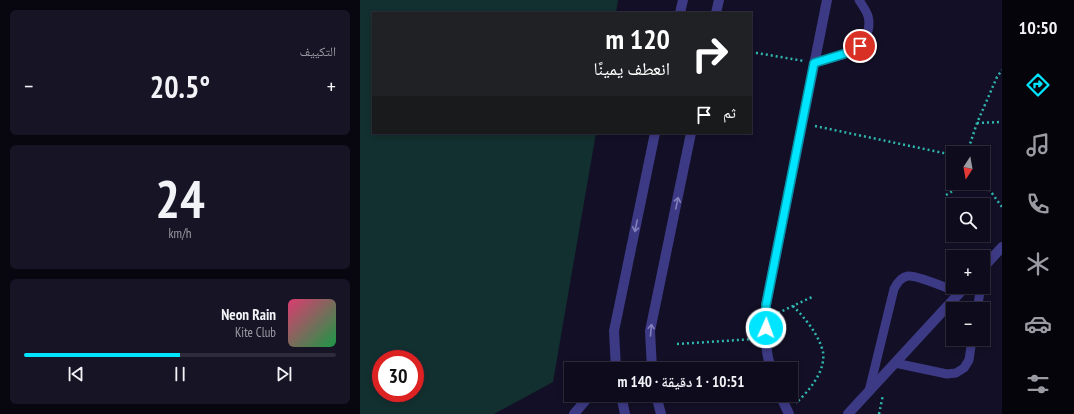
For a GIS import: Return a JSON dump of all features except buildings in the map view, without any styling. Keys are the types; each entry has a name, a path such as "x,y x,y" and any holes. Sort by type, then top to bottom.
{"street":[{"path":"680,12 683,0"},
{"path":"716,12 719,0"},
{"path":"769,362 765,338 766,305 827,0"},
{"path":"616,362 614,331 655,134"},
{"path":"652,362 650,330 691,134"},
{"path":"990,260 1002,247"},
{"path":"848,414 959,294"},
{"path":"574,414 584,402"},
{"path":"622,402 625,414"},
{"path":"658,402 661,414"},
{"path":"783,402 788,412"}],"lane":[{"path":"814,63 850,52 860,46 866,37 869,27 868,16 859,0"},
{"path":"869,391 894,288 899,281 907,276 946,285"},
{"path":"895,363 947,374 956,373 964,368 969,360 971,346"}],"path":[{"path":"752,52 814,63"},
{"path":"970,146 996,77 1002,70"},
{"path":"978,123 1002,122"},
{"path":"802,123 946,154"},
{"path":"946,195 954,190"},
{"path":"990,190 1002,206"},
{"path":"766,318 812,297"},
{"path":"788,412 807,393 817,378 822,365 823,353 818,338 803,316 793,306"},
{"path":"677,344 765,338"}],"green space":[{"path":"360,0 618,0 616,12 372,12 372,134 596,134 553,382 494,414 360,414"}],"route":[{"path":"766,328 766,305 814,63 850,52 860,46"}]}
